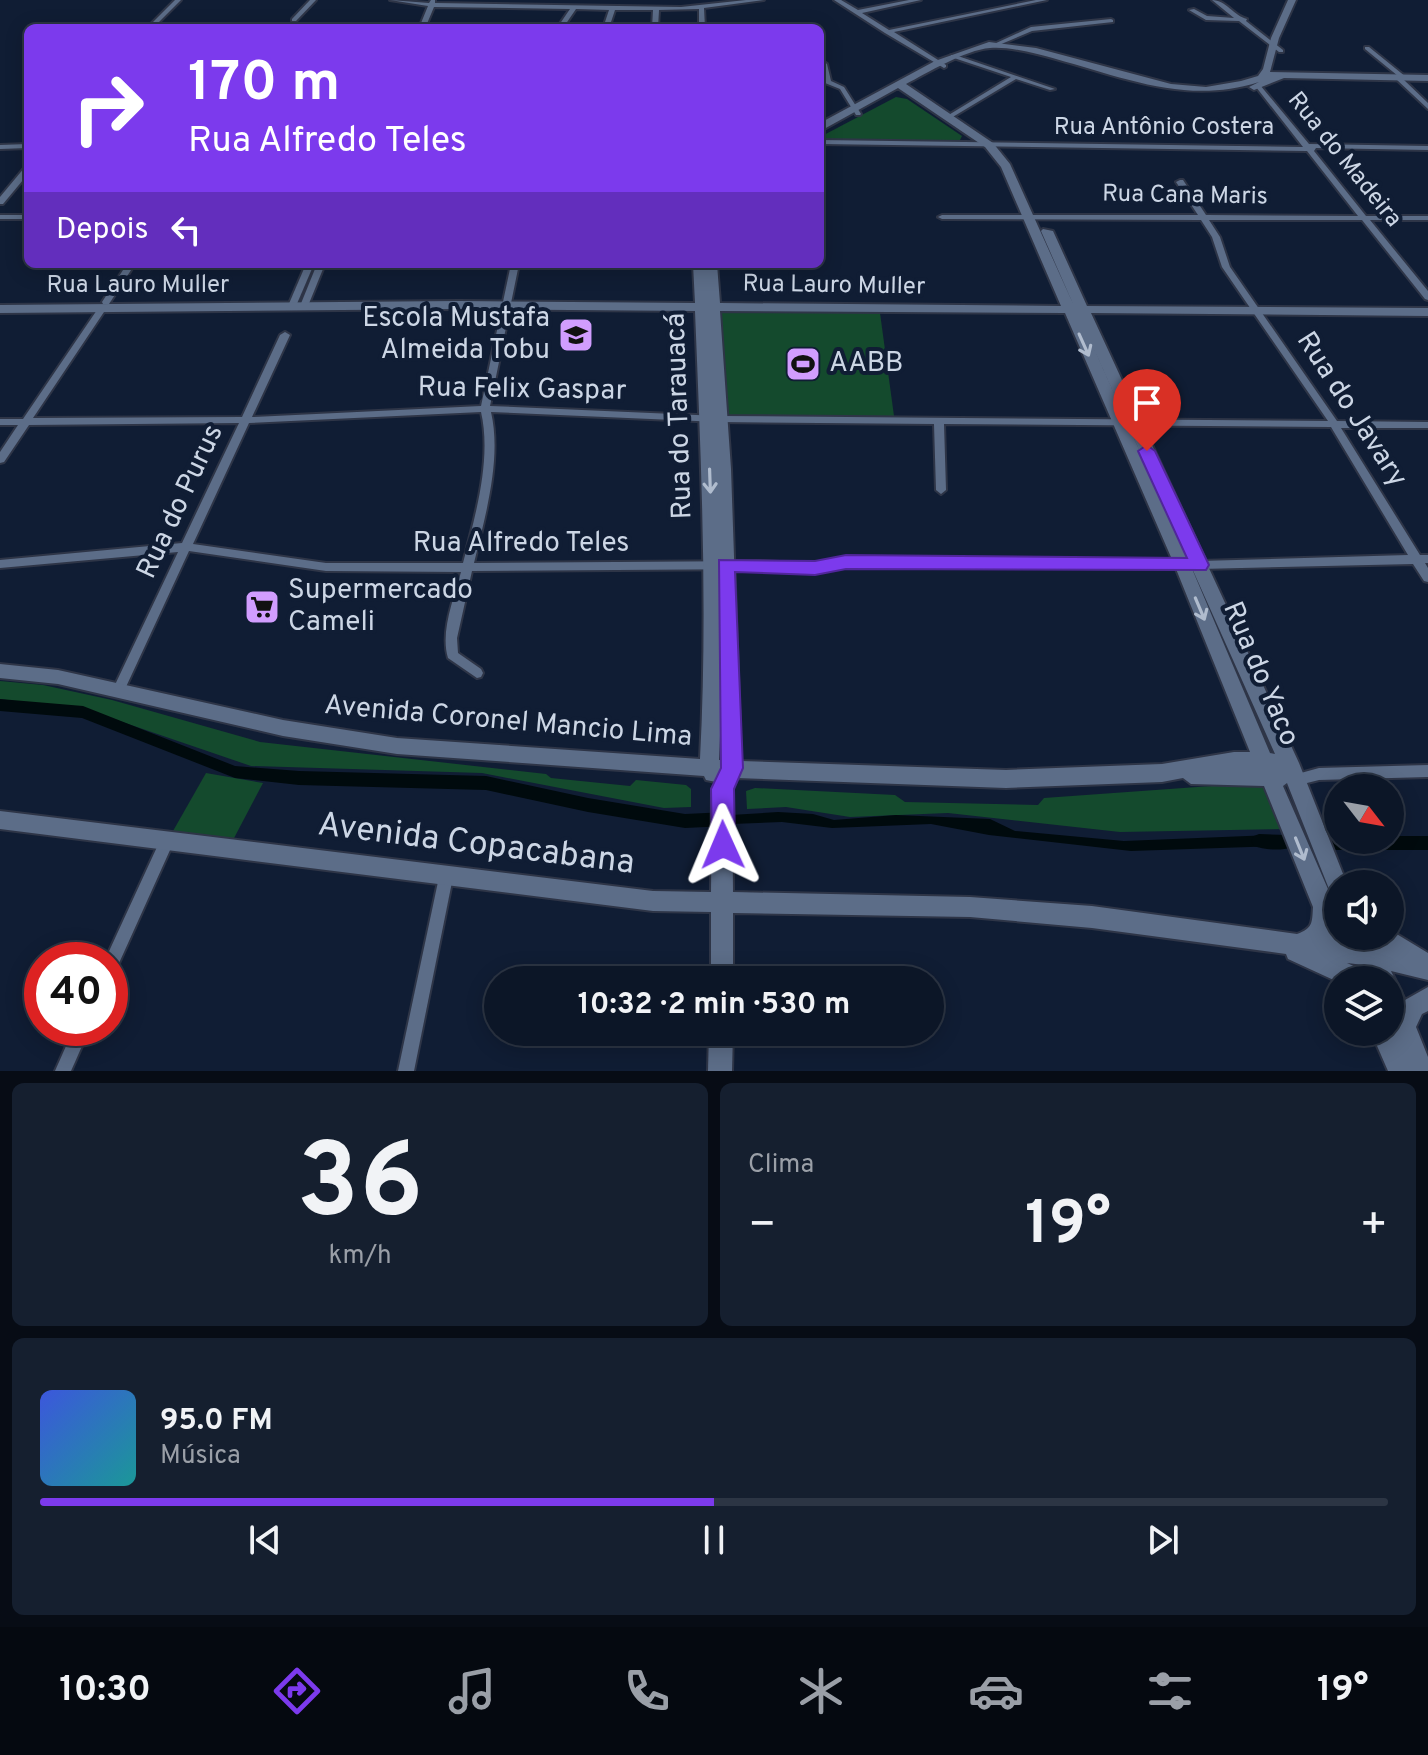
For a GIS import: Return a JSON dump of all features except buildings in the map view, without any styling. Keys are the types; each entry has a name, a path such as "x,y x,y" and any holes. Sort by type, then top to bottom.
{"street":[{"path":"154,24 178,0"},
{"path":"294,20 313,0"},
{"path":"393,0 474,9 702,9 761,0"},
{"path":"713,0 720,7"},
{"path":"837,0 941,65"},
{"path":"857,12 918,0"},
{"path":"887,32 1044,0"},
{"path":"1215,0 1246,20 1276,52"},
{"path":"1281,74 1276,52 1292,0"},
{"path":"997,44 1036,51 1110,74 1171,87 1206,90 1243,84 1266,71 1303,0"},
{"path":"846,6 856,2"},
{"path":"425,24 432,3"},
{"path":"515,16 519,7"},
{"path":"563,24 574,8"},
{"path":"607,24 612,9"},
{"path":"655,24 656,9"},
{"path":"702,9 702,24"},
{"path":"1192,10 1206,18 1246,20"},
{"path":"824,125 941,65 1031,29 1111,21"},
{"path":"1367,48 1428,107"},
{"path":"957,58 980,51 1009,49 1188,93 1211,94 1258,86 1281,74"},
{"path":"957,58 1052,89"},
{"path":"824,64 829,80"},
{"path":"1266,71 1304,76 1428,78"},
{"path":"952,115 1014,78"},
{"path":"824,79 842,88 856,111"},
{"name":"Rua do Yaco","path":"906,85 1001,147 1126,422 1323,906"},
{"name":"Rua do Madeira","path":"1258,86 1312,148 1428,297"},
{"path":"824,132 856,111"},
{"name":"Rua Antônio Costera","path":"824,145 1428,148"},
{"path":"0,147 24,146"},
{"path":"0,202 24,174"},
{"name":"Rua do Javary","path":"1180,182 1216,237 1226,267 1335,425 1422,560 1428,578"},
{"name":"Rua Cana Maris","path":"942,217 1201,215 1428,218"},
{"path":"0,217 24,217"},
{"path":"0,460 128,268"},
{"path":"299,303 309,268"},
{"path":"299,303 319,268"},
{"path":"477,673 456,660 450,648 489,454 490,419 485,409 514,268"},
{"name":"Rua do Tarauacá","path":"705,268 718,566"},
{"name":"Rua Lauro Muller","path":"0,309 508,302 1254,307 1428,304"},
{"name":"Rua Lauro Muller","path":"0,303 104,306"},
{"name":"Rua Lauro Muller","path":"1254,307 1428,312"},
{"name":"Rua do Purus","path":"119,689 285,335"},
{"name":"Rua Felix Gaspar","path":"0,422 247,420 485,409 713,418 1428,425"},
{"path":"939,420 941,490"},
{"name":"Rua do Yaco","path":"1126,422 1200,565 1292,772 1331,870"},
{"name":"Rua Alfredo Teles","path":"0,567 187,547 326,567 465,569 815,568 846,562 1200,565 1422,560"},
{"path":"718,566 709,768 722,789"},
{"path":"718,566 732,768 722,789 722,966"},
{"name":"Avenida Coronel Mancio Lima","path":"0,671 58,677 274,726 397,746 709,768 1006,779 1268,768 1319,774 1428,771"},
{"name":"Avenida Copacabana","path":"0,820 653,901 724,900 985,908 1169,925 1286,945 1324,943"},
{"path":"121,942 168,839"},
{"path":"406,1071 446,877"},
{"path":"1286,945 1317,937 1324,924 1323,906"},
{"name":"Avenida Copacabana","path":"1286,945 1330,966"},
{"name":"Avenida Copacabana","path":"1379,950 1428,967"},
{"path":"1404,993 1428,997"},
{"path":"1404,1018 1414,1006 1428,997"},
{"path":"1404,1045 1422,1071"},
{"path":"63,1071 74,1046"},
{"path":"720,1071 721,1046"},
{"path":"1396,1046 1400,1071"}],"green space":[{"path":"896,97 907,99 962,136 960,140 824,141 824,135"},
{"name":"AABB","path":"717,312 880,313 894,416 719,415"},
{"path":"0,681 43,685 112,700 260,742 630,786 636,780 686,785 691,789 691,807 664,808 482,773 251,766 93,712 0,699"},
{"path":"206,773 263,783 233,840 173,831"},
{"path":"1267,782 1288,829 1120,832 948,813 850,817 786,807 747,809 746,791 755,788 895,795 905,802 1038,805 1044,798"}],"shaded area":[{"path":"778,812 813,814 834,820 896,815 990,819 1015,831 1124,841 1273,835 1276,846 1131,851 989,835 931,824 832,828 782,822 732,824 731,815"}],"waterway":[{"path":"0,705 83,712 235,772 299,778 486,783 588,805 685,821 727,819"},
{"path":"1259,841 1287,842"},
{"path":"1404,843 1428,843"}],"place":[{"name":"Escola Mustafa Almeida Tobu","path":"576,335"},
{"name":"AABB","path":"803,364"},
{"name":"Supermercado Cameli","path":"262,607"}],"route":[{"path":"723,845 722,789 732,768 725,565 815,568 846,562 1200,565 1147,451"}]}
